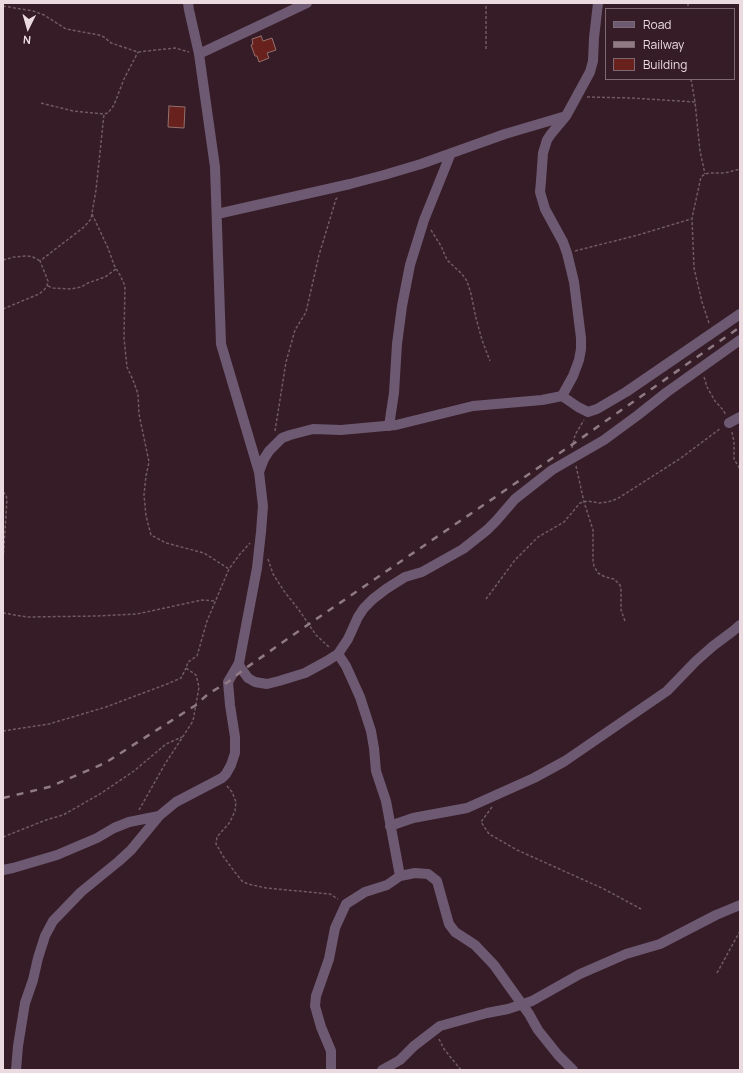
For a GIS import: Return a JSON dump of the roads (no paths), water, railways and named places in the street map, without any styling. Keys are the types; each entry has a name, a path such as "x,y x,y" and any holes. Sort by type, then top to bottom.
{"street":[{"path":"16,1070 18,1046 25,1003 45,936 53,921 82,892 131,850 159,816 176,802 222,778 231,765 235,753 235,737 228,682 239,663 257,568 263,506 259,472 221,344 215,167 199,54 188,3"},
{"path":"199,54 307,3"},
{"path":"562,396 573,376 579,360 581,349 574,282 568,253 545,209 540,192 543,153 547,140 566,116 590,72 593,61 598,3"},
{"path":"217,214 384,175 566,116"},
{"path":"389,426 394,393 397,344 402,306 410,265 424,220 451,153"},
{"path":"259,472 269,451 282,438 313,429 341,430 396,426 472,406 542,400 562,396 588,412 607,404 740,314"},
{"path":"239,663 240,667 248,678 255,682 267,684 305,673 338,654 348,639 358,617 373,599 405,577 422,572 463,549 487,530 515,499 552,470 604,440 667,392 740,340"},
{"path":"729,422 740,417"},
{"path":"390,826 413,818 467,808 534,778 565,760 667,691 696,661 740,625"},
{"path":"338,654 346,666 360,697 371,731 376,771 386,801 400,876"},
{"path":"3,870 57,855 97,838 114,828 129,822 159,816"},
{"path":"331,1070 331,1051 321,1027 315,1006 316,996 329,959 335,928 346,904 365,892 386,885 400,876 415,873 428,874 437,881 449,924 455,932 475,945 484,953 494,965 538,1030 558,1055 573,1070"},
{"path":"382,1070 400,1060 414,1046 440,1026 447,1023 508,1009 532,1001 580,974 626,954 660,944 716,915 740,905"}],"railway":[{"path":"3,798 49,787 105,763 196,705 208,694 228,682 309,624 573,444 740,327"}]}
